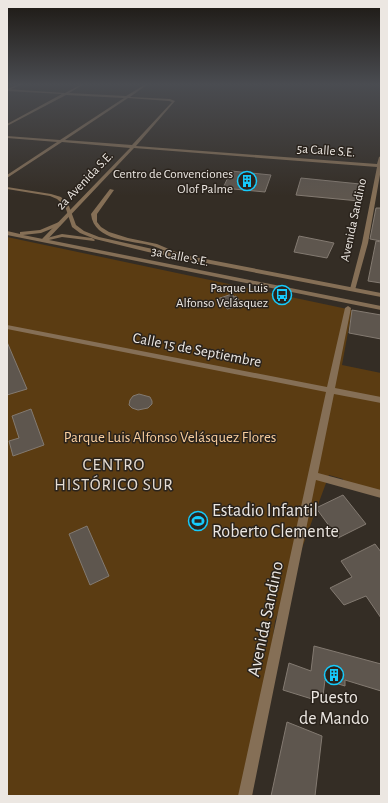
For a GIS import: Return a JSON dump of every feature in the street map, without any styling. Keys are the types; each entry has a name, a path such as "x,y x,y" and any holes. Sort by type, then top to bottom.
{"street":[{"path":"7,177 91,121"},
{"name":"2a Avenida S.E.","path":"44,240 157,121"},
{"name":"5a Calle S.E.","path":"7,137 380,166"},
{"name":"Avenida Sandino","path":"352,290 365,243 381,156"},
{"name":"3a Calle S.E.","path":"7,188 53,196 63,201 70,212 74,226 89,236 148,250 381,295"},
{"path":"112,190 94,214 93,218 96,225 106,233 155,245 181,256"},
{"path":"7,232 35,232 59,224"},
{"name":"3a Calle S.E.","path":"7,232 349,305 381,308"},
{"path":"44,240 51,237 70,236 148,250"},
{"name":"Avenida Sandino","path":"245,796 349,305"},
{"name":"Calle 15 de Septiembre","path":"7,327 331,389 381,400"},
{"path":"314,476 381,494"}],"green space":[{"name":"Parque Luis Alfonso Velásquez Flores","path":"7,237 352,310 342,365 381,373 381,493 343,483 343,479 329,475 275,621 252,796 7,796"}],"building":[{"name":"Centro de Convenciones Olof Palme","path":"231,171 271,175 265,192 223,188"},
{"path":"301,178 360,184 359,201 296,195"},
{"path":"376,208 381,208 381,241 370,239"},
{"path":"299,236 334,243 327,258 294,252"},
{"path":"376,241 381,242 381,283 368,281"},
{"path":"232,294 234,297 236,296 243,305 227,309 217,299"},
{"path":"352,310 381,315 381,339 349,333"},
{"path":"7,342 27,389 7,395"},
{"path":"139,394 150,397 152,404 148,408 138,410 129,405 133,396"},
{"path":"31,409 44,445 13,456 9,441 19,438 12,416"},
{"path":"343,495 366,524 338,538 316,508"},
{"path":"87,526 109,576 90,585 69,534"},
{"path":"375,544 381,552 381,618 366,596 344,605 330,588 352,577 341,561"},
{"name":"Puesto de Mando","path":"314,646 381,664 381,691 345,680 345,686 325,680 323,696 312,693 312,699 283,690 289,663 311,671"},
{"path":"287,722 322,736 315,796 271,796"}],"place":[{"name":"Centro de Convenciones Olof Palme","path":"247,181"},
{"name":"Parque Luis Alfonso Velásquez","path":"282,295"},
{"name":"Estadio Infantil Roberto Clemente","path":"198,521"},
{"name":"Puesto de Mando","path":"334,675"}],"district":[{"name":"CENTRO HISTÓRICO SUR","path":"114,474"}]}
